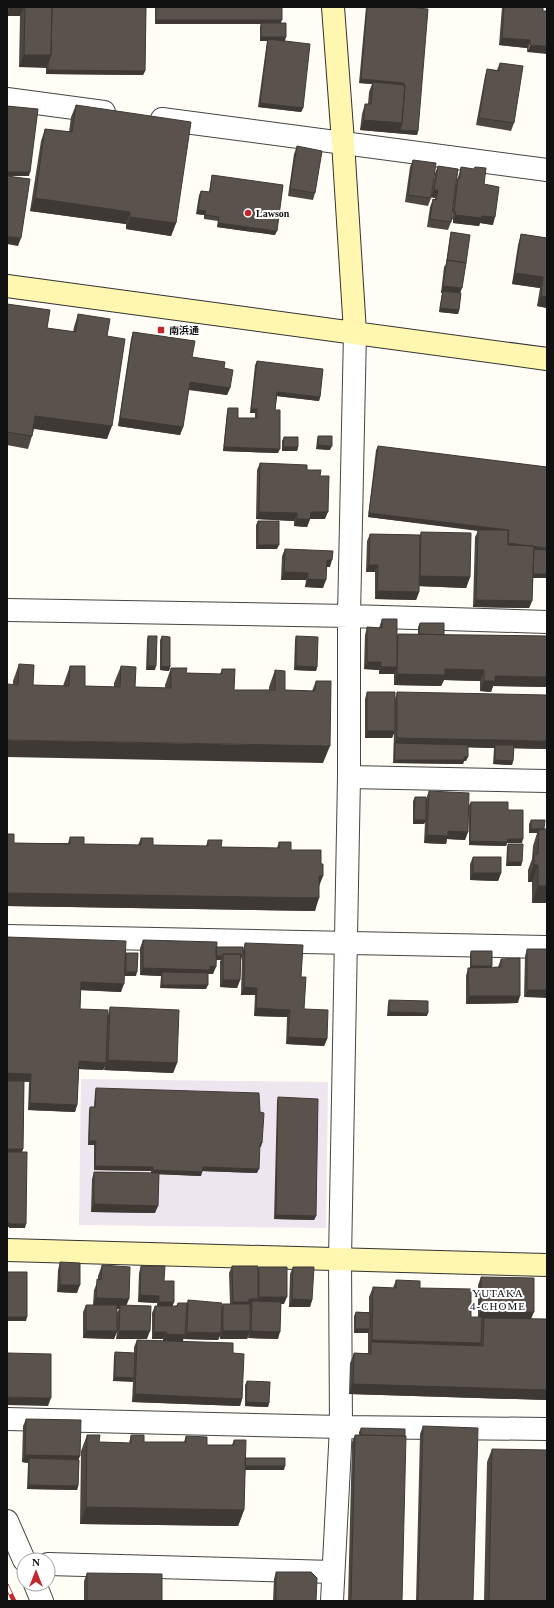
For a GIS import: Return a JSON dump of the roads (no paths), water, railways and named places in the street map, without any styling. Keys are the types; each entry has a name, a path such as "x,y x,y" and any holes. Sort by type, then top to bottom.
{"street":[{"path":"332,1601 341,1427 340,1259 349,777 349,616 355,332 333,7"},
{"path":"7,100 343,142 547,170"},
{"path":"7,286 547,359"},
{"path":"7,610 349,616 547,622"},
{"path":"349,777 547,781"},
{"path":"7,936 547,947"},
{"path":"7,1250 547,1266"},
{"path":"7,1419 341,1427 547,1429"},
{"path":"7,1521 21,1552"},
{"path":"56,1564 333,1572"}],"railway":[{"path":"7,1586 14,1601"}],"place":[{"name":"Lawson","path":"248,213"},
{"name":"南浜通","path":"161,330"}],"district":[{"name":"YUTAKA 4-CHOME","path":"498,1299"}]}
